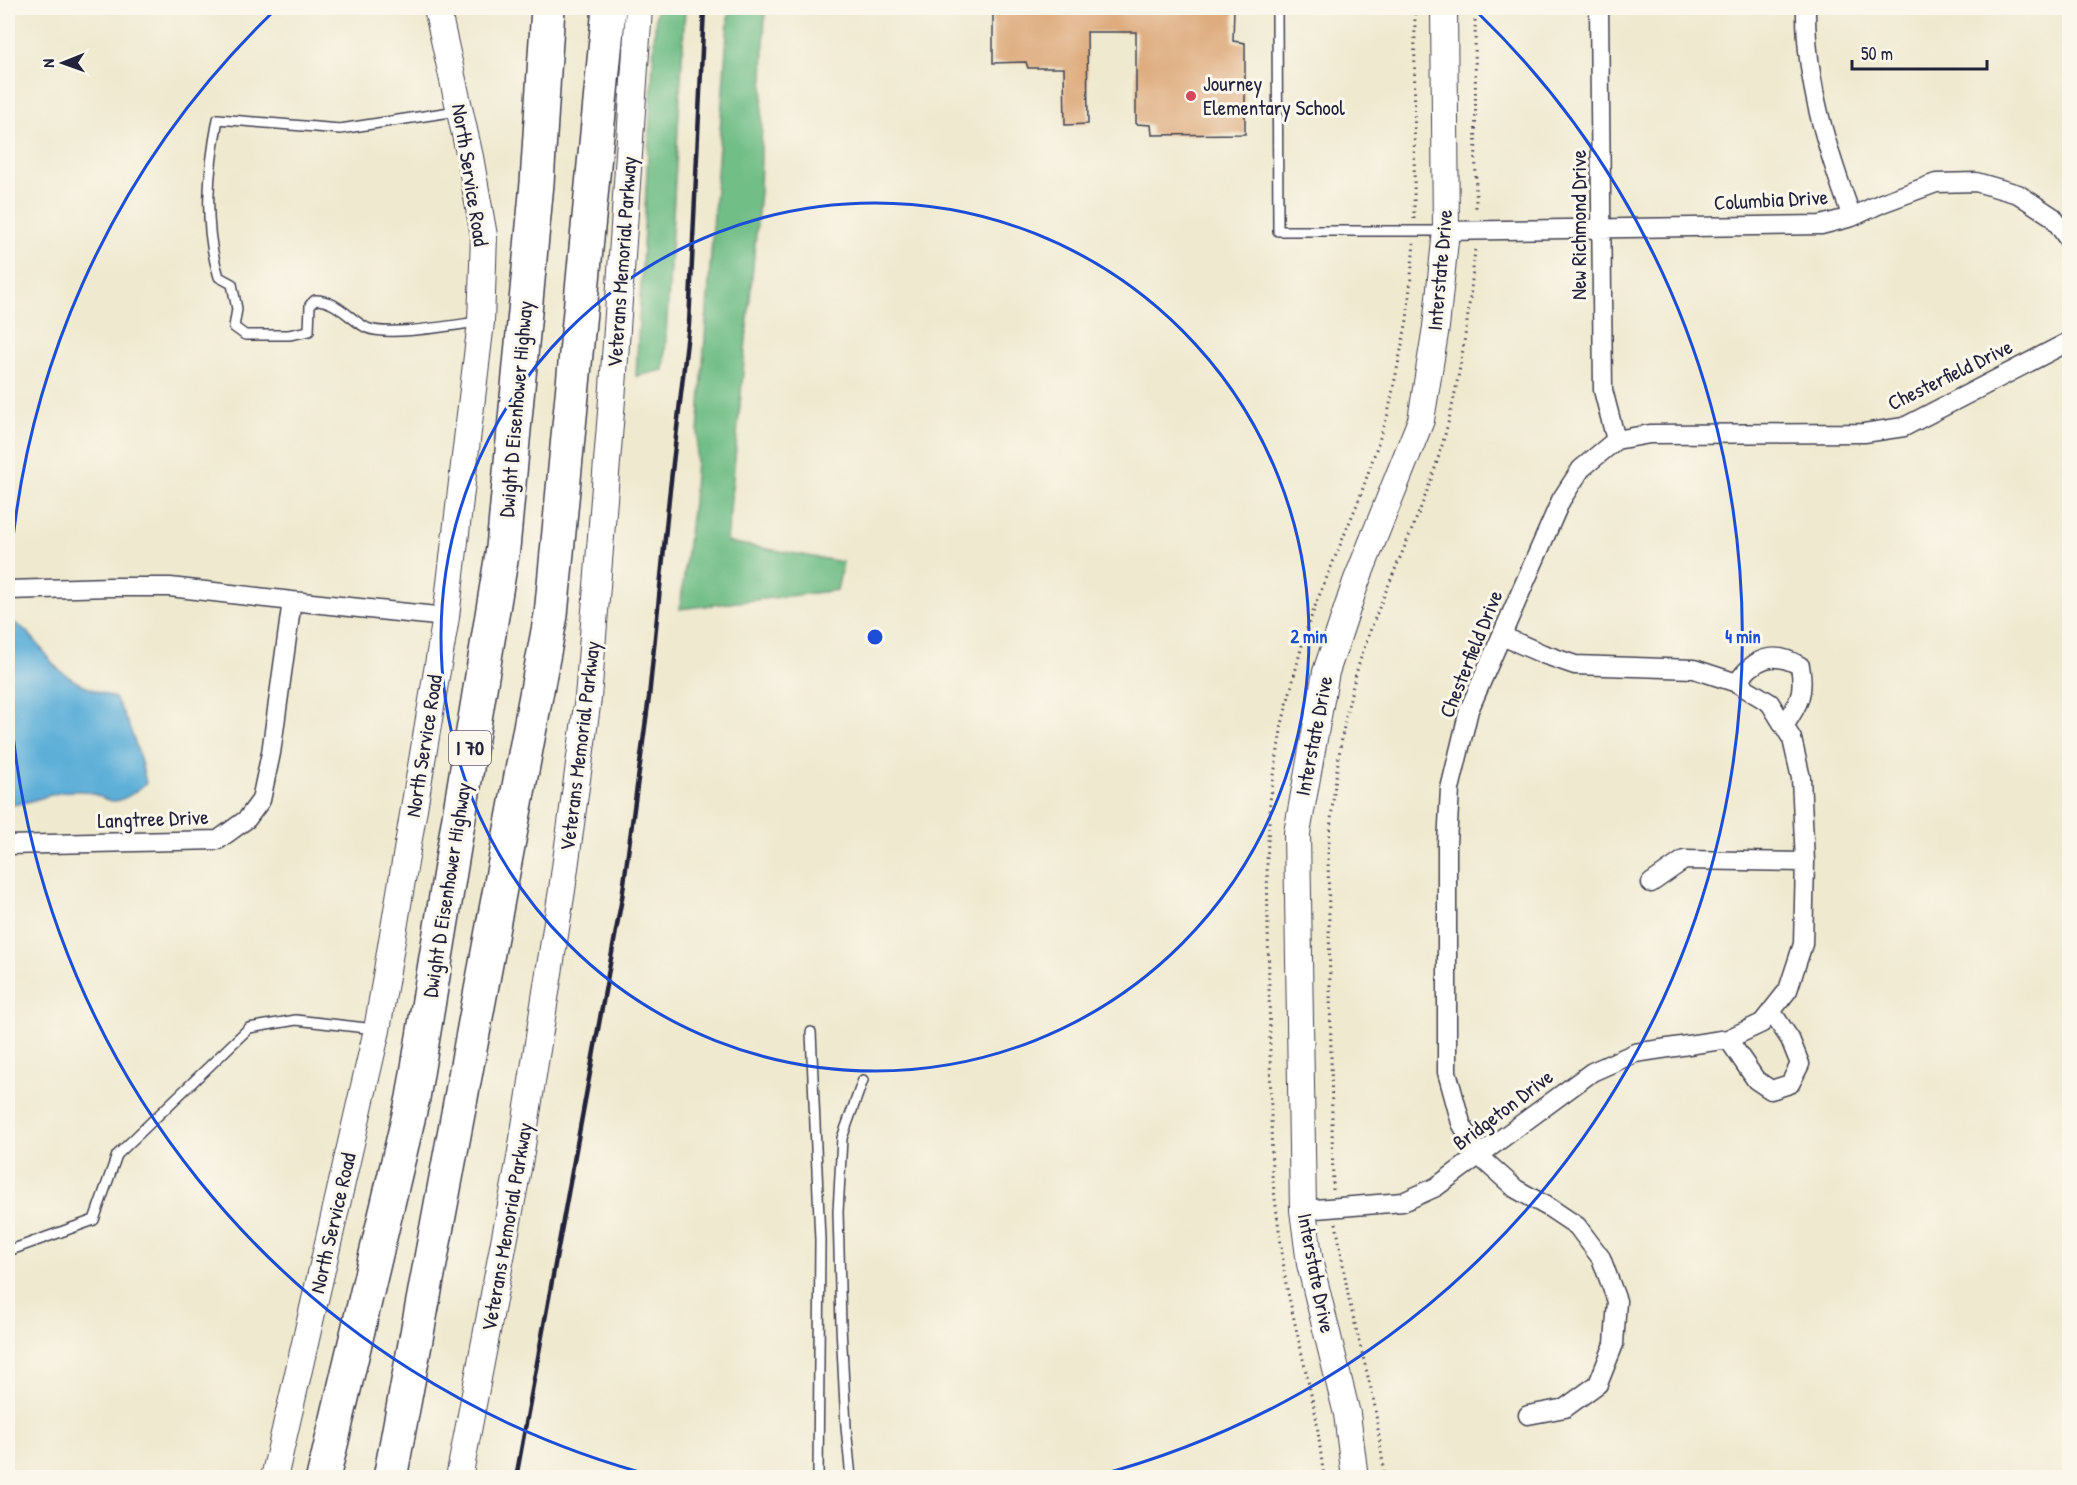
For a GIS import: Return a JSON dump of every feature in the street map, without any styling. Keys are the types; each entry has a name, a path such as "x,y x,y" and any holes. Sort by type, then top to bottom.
{"highway":[{"name":"Dwight D Eisenhower Highway","path":"323,1478 413,1098 503,548 537,183 548,8"},
{"path":"390,1478 551,615 609,8"}],"street":[{"name":"North Service Road","path":"274,1478 377,1030 446,617 481,322 484,236 437,8"},
{"name":"Veterans Memorial Parkway","path":"459,1478 520,1158 562,890 586,709 614,375 639,8"},
{"name":"Interstate Drive","path":"1355,1478 1347,1413 1310,1264 1303,1210 1297,832 1326,672 1356,582 1421,420 1436,327 1446,231 1444,8"},
{"name":"New Richmond Drive","path":"1599,8 1603,390 1616,441"},
{"path":"1806,8 1806,34 1815,97 1829,157 1852,217"},
{"name":"Columbia Drive","path":"1446,231 1821,225 1852,217 1936,183 1976,182 2018,194 2053,217 2070,242"},
{"name":"Chesterfield Drive","path":"1528,1415 1565,1408 1598,1384 1614,1344 1617,1301 1601,1258 1577,1226 1516,1189 1479,1156 1461,1123 1447,1072 1447,843 1450,789 1469,710 1561,500 1581,469 1616,441 1650,434 1864,433 1904,428 2070,341"},
{"path":"8,590 110,586 170,587 446,617"},
{"name":"Langtree Drive","path":"8,845 218,840 247,819 261,800 271,753 292,601"},
{"name":"Bridgeton Drive","path":"1303,1210 1403,1202 1436,1187 1592,1072 1635,1053 1728,1039 1762,1023 1788,990 1803,944 1805,862 1801,778 1792,740 1770,703 1737,683 1694,669 1575,665 1502,636"},
{"path":"1737,683 1754,665 1771,657 1788,659 1800,666 1803,684 1797,707 1784,726"},
{"path":"1651,883 1684,860 1805,862"},
{"path":"1728,1039 1756,1080 1771,1090 1790,1084 1800,1064 1791,1039 1771,1011"}],"lane":[{"path":"1277,8 1278,231 1446,231"},
{"path":"460,111 340,129 218,119 213,144 208,202 211,252 219,276 232,284 237,309 234,327 244,335 289,335 309,331 310,305 315,300 326,300 338,306 369,329 390,332 481,322"},
{"path":"8,1251 94,1220 117,1155 249,1028 296,1020 377,1030"},
{"path":"811,1032 820,1240 818,1478"},
{"path":"851,1478 846,1427 838,1212 842,1138 863,1080"}],"path":[{"path":"1414,214 1415,8"},
{"path":"1385,1478 1374,1401 1349,1300 1333,1208 1328,853 1341,744 1356,676 1366,640 1431,481 1445,435 1464,343 1476,231 1475,8"}],"green space":[{"path":"656,8 685,8 664,370 636,376"},
{"path":"729,8 765,8 760,191 727,542 843,562 837,590 680,609 693,502"}],"water":[{"path":"8,621 23,628 51,662 70,678 115,698 130,729 141,761 146,783 139,789 118,801 109,801 86,791 72,791 8,805"}],"building":[{"name":"Journey Elementary School","path":"993,8 1234,8 1233,41 1245,43 1245,134 1152,135 1151,125 1136,124 1136,32 1087,32 1088,124 1065,125 1064,68 1028,68 1026,62 993,63"}],"railway":[{"path":"516,1478 622,898 649,697 689,324 704,8"}],"place":[{"name":"Journey Elementary School","path":"1191,96"}]}
